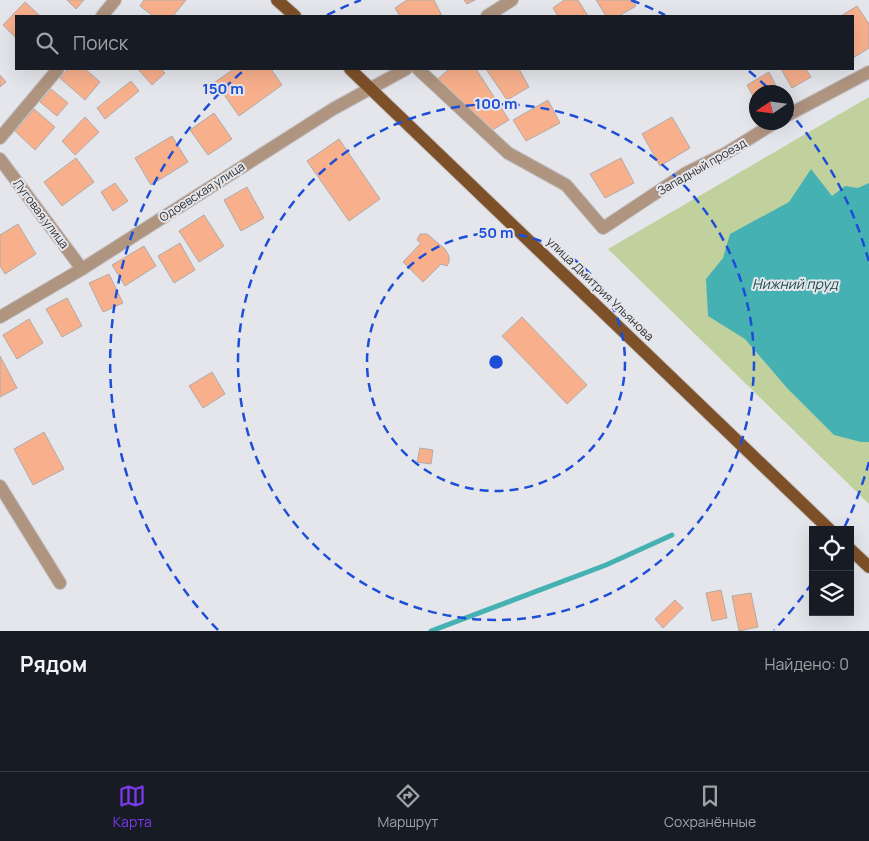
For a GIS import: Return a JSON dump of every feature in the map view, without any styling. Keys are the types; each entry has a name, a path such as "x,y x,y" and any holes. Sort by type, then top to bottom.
{"main road":[{"path":"277,0 294,15"},
{"name":"улица Дмитрия Ульянова","path":"351,70 826,526"},
{"path":"854,553 869,567"}],"street":[{"path":"103,15 115,0"},
{"path":"489,15 512,0"},
{"path":"0,138 57,70"},
{"name":"Одоевская улица","path":"0,317 82,269 333,109 404,70"},
{"name":"Западный проезд","path":"419,70 508,153 566,185 603,228 686,173 728,152 763,130"},
{"path":"794,112 869,72"},
{"name":"Луговая улица","path":"0,159 82,269"},
{"path":"0,486 60,583"}],"green space":[{"path":"869,97 869,504 608,249"}],"water":[{"name":"Нижний пруд","path":"811,169 832,196 845,186 858,188 869,183 869,442 861,442 834,435 787,388 745,339 708,316 706,279 723,258 730,234 789,202"}],"building":[{"path":"67,0 84,0 76,9"},
{"path":"144,0 186,0 174,15 152,15 140,6"},
{"path":"407,0 434,0 442,15 399,15 395,8"},
{"path":"464,0 475,0 467,4"},
{"path":"564,0 578,0 587,15 557,15 553,8"},
{"path":"596,0 632,0 636,6 621,15 605,15"},
{"path":"25,2 39,15 15,15 15,37 3,25"},
{"path":"857,6 869,24 869,48 854,57 854,15 843,15"},
{"path":"67,70 86,70 100,82 85,100 60,78"},
{"path":"139,70 162,70 165,73 152,85"},
{"path":"233,70 272,70 282,85 239,116 215,82"},
{"path":"448,70 477,70 509,120 489,132 438,79"},
{"path":"487,70 520,70 529,87 507,100"},
{"path":"782,70 807,70 811,77 794,87 794,85 790,85"},
{"path":"769,72 776,85 749,85 749,89 747,85"},
{"path":"0,75 6,82 0,87"},
{"path":"131,81 139,91 105,119 97,108"},
{"path":"51,89 68,103 57,116 40,102"},
{"path":"548,100 560,123 526,141 513,120"},
{"path":"34,109 55,127 35,150 15,131"},
{"path":"214,113 232,139 208,155 190,130"},
{"path":"85,117 99,132 75,155 62,141"},
{"path":"672,117 690,148 660,166 642,134"},
{"path":"172,136 188,162 151,185 135,158"},
{"path":"339,139 380,199 349,221 307,161"},
{"path":"76,158 94,182 62,206 44,182"},
{"path":"621,158 634,183 605,198 590,174"},
{"path":"115,183 128,201 113,211 101,192"},
{"path":"247,187 264,218 241,231 224,200"},
{"path":"204,215 224,246 199,262 179,231"},
{"path":"18,224 36,254 5,274 0,266 0,235"},
{"path":"420,234 427,234 445,249 449,256 447,266 441,264 423,282 403,262 421,243 417,240"},
{"path":"180,243 195,270 174,283 158,256"},
{"path":"144,246 156,266 125,286 112,265"},
{"path":"109,274 123,303 103,312 89,283"},
{"path":"67,298 82,326 62,337 46,309"},
{"path":"522,317 587,385 567,404 502,336"},
{"path":"29,319 43,343 17,359 3,335"},
{"path":"0,356 17,388 0,397"},
{"path":"212,372 225,394 203,408 189,386"},
{"path":"44,432 64,469 33,485 14,449"},
{"path":"420,448 433,450 431,464 417,462"},
{"path":"721,590 727,618 712,621 706,593"},
{"path":"751,593 758,627 739,631 732,596"},
{"path":"675,600 683,608 663,628 655,619"}],"waterway":[{"path":"431,631 606,565 672,535"}]}
